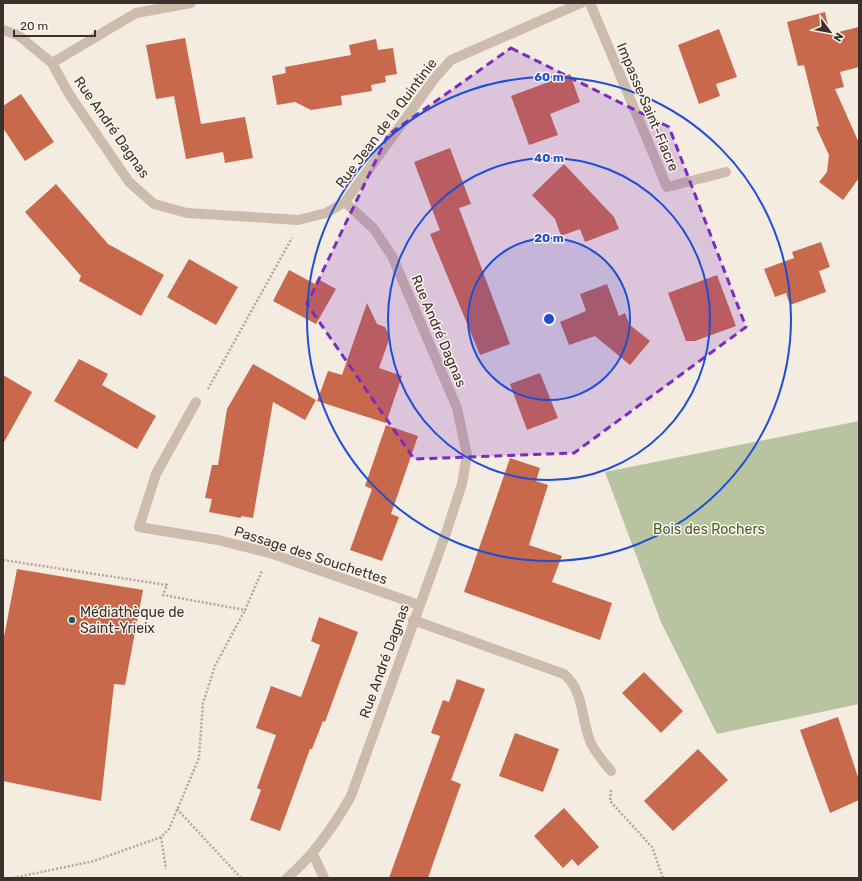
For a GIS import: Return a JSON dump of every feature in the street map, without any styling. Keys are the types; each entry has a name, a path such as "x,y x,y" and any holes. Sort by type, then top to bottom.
{"street":[{"path":"52,63 136,13 191,3"},
{"name":"Rue Jean de la Quintinie","path":"345,202 435,78 451,60 581,3"},
{"name":"Impasse Saint-Fiacre","path":"590,3 666,187 726,172"},
{"name":"Rue André Dagnas","path":"3,30 18,35 52,63 69,94 129,182 154,204 187,213 298,220 326,213 345,202 374,229 392,256 457,408 467,455 462,484 446,533 413,620 351,796 334,826 312,854 286,878"},
{"name":"Passage des Souchettes","path":"196,402 156,474 139,527 218,540 270,553 419,605"},
{"path":"413,620 564,674 572,680 578,692 590,741 599,757 612,771"},
{"path":"312,854 324,878"}],"path":[{"path":"196,402 206,391 291,241 298,220"},
{"path":"14,878 94,861 161,837 169,830 198,758 203,703 215,666 245,610 270,553"},
{"path":"3,560 166,585 164,595 245,610"},
{"path":"612,771 610,802 652,847 663,878"},
{"path":"177,810 242,878"},
{"path":"161,837 166,869"}],"highlighted area":[{"path":"511,48 669,127 746,327 574,453 414,459 307,304 388,135"}],"green space":[{"name":"Bois des Rochers","path":"859,421 859,704 717,734 661,622 605,472"}],"building":[{"path":"825,12 830,34 859,27 859,67 840,72 844,87 835,89 859,143 859,178 843,200 819,182 827,172 829,155 816,127 819,126 804,65 798,66 787,22"},
{"path":"719,29 737,77 716,84 720,96 699,104 678,45"},
{"path":"185,38 201,124 245,117 253,158 225,163 223,152 186,159 174,96 156,99 146,45"},
{"path":"376,39 378,50 393,48 397,74 385,76 386,82 371,85 372,91 341,96 342,105 311,110 295,102 277,105 272,76 286,73 285,67 351,55 349,45"},
{"path":"570,74 580,102 550,114 558,135 529,145 511,96"},
{"path":"21,94 54,142 25,161 3,128 3,106"},
{"path":"450,148 471,204 459,208 510,344 480,355 430,234 440,230 414,162"},
{"path":"564,164 614,217 619,229 585,242 580,229 561,236 555,219 532,195"},
{"path":"56,184 108,244 164,275 141,316 79,281 81,276 25,212"},
{"path":"821,242 830,267 819,271 826,292 790,305 786,293 775,297 764,269 794,258 792,252"},
{"path":"189,259 238,287 216,325 167,297"},
{"path":"289,270 315,284 318,279 336,289 316,324 273,301"},
{"path":"717,275 736,326 695,341 686,341 668,293"},
{"path":"607,284 619,316 625,313 630,325 650,341 630,365 595,336 569,345 560,322 586,311 580,294"},
{"path":"367,303 377,324 385,327 390,337 379,368 402,376 386,423 317,401 328,371 342,375"},
{"path":"79,359 108,374 102,385 156,416 137,449 54,401"},
{"path":"253,364 316,400 305,420 273,402 253,518 241,516 241,518 209,512 212,499 205,498 212,465 218,465 227,409"},
{"path":"540,373 558,418 527,430 510,384"},
{"path":"3,375 32,392 3,444"},
{"path":"386,425 418,436 391,514 399,517 382,561 350,550 372,489 365,486"},
{"path":"510,458 540,468 536,481 548,485 529,545 562,556 552,582 612,603 600,640 464,592"},
{"path":"17,569 143,590 125,685 114,684 101,801 3,781 3,642"},
{"path":"319,617 358,632 325,722 323,721 312,749 310,749 280,831 250,820 261,790 257,788 276,735 256,728 271,686 301,697 320,645 311,641"},
{"path":"644,672 683,711 661,733 622,693"},
{"path":"457,679 485,689 451,780 461,784 428,878 389,878 440,736 431,733 443,700 449,702"},
{"path":"838,717 859,780 859,800 830,813 800,730"},
{"path":"515,733 559,749 543,792 499,776"},
{"path":"698,749 728,780 673,831 644,801"},
{"path":"564,808 599,847 578,866 572,859 563,868 534,836"}],"place":[{"name":"Médiathèque de Saint-Yrieix","path":"72,620"}]}
